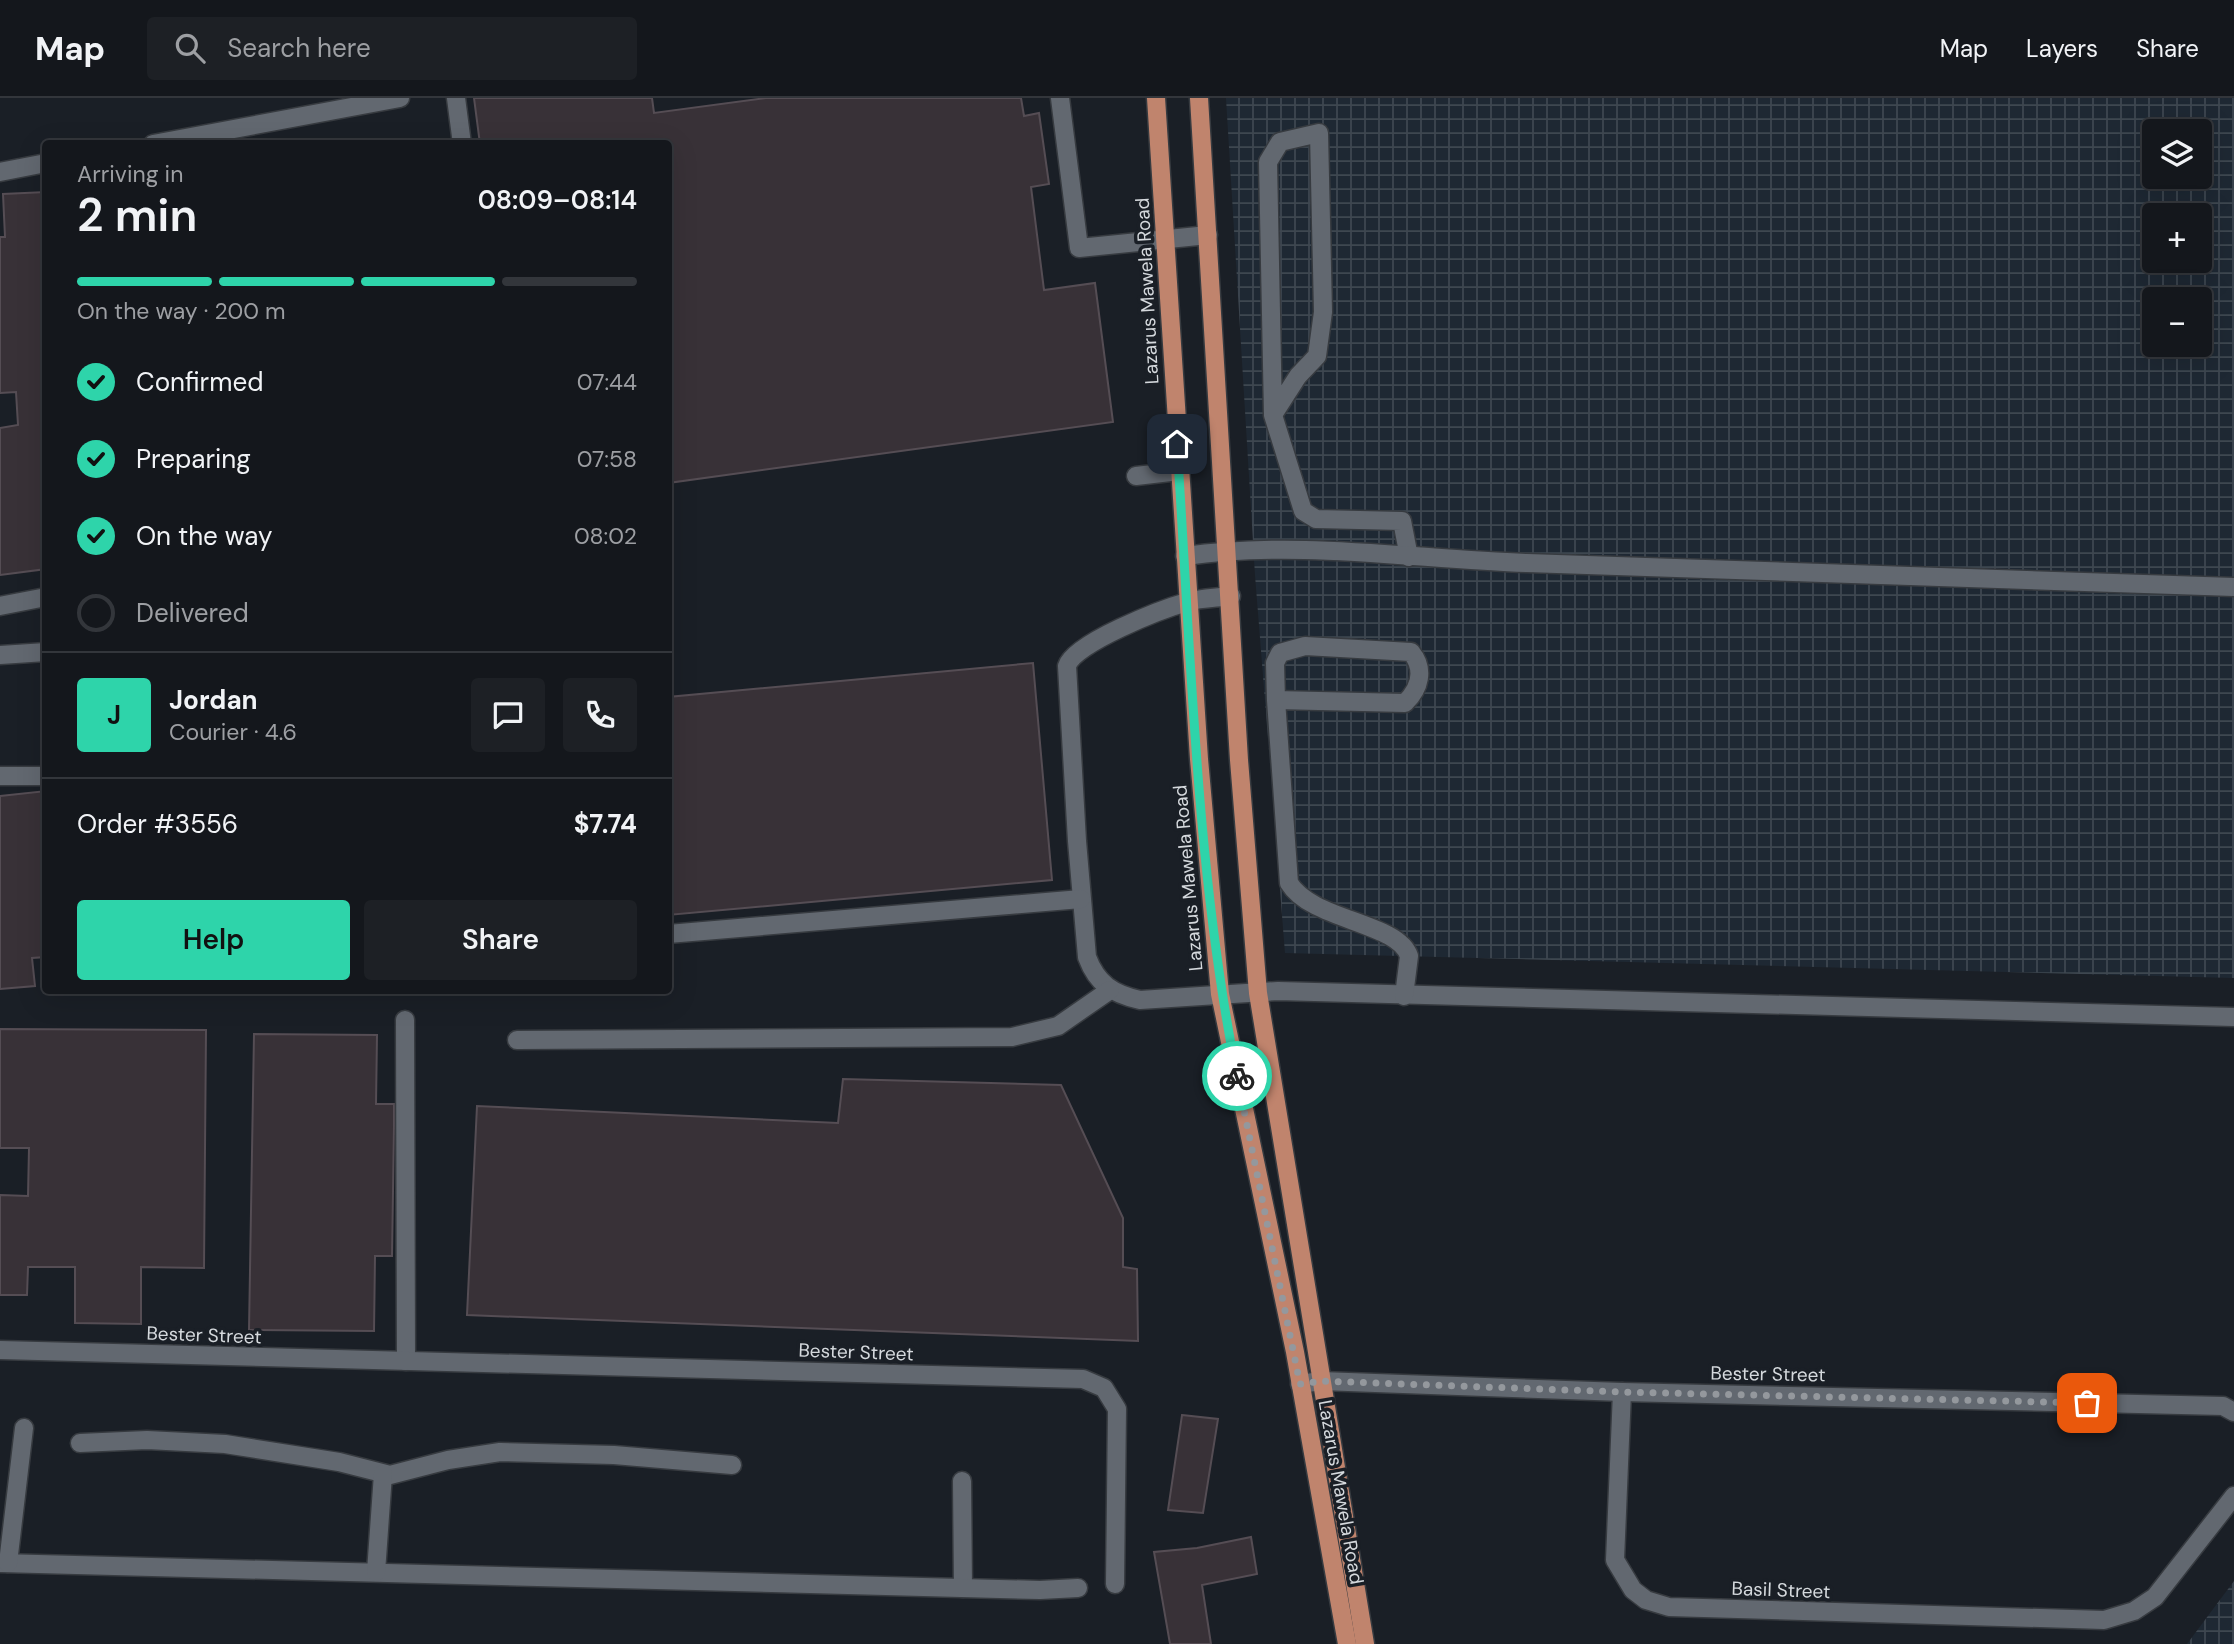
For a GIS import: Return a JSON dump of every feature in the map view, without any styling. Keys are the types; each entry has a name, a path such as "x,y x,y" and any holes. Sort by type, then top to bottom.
{"main road":[{"name":"Lazarus Mawela Road","path":"1156,98 1188,601 1220,994 1300,1384 1347,1644"},
{"name":"Lazarus Mawela Road","path":"1199,98 1239,760 1258,993 1365,1644"}],"street":[{"path":"174,140 400,98"},
{"path":"456,98 461,140"},
{"path":"1060,98 1079,248 1165,237 1208,235"},
{"path":"1273,415 1298,376 1317,356 1323,312 1319,133 1280,142 1268,162 1273,415 1303,511 1316,519 1402,521 1409,558"},
{"path":"0,172 42,164"},
{"path":"1136,476 1179,471"},
{"path":"1185,556 1227,550 1345,552 1409,558 2234,587"},
{"path":"1231,596 1188,601 1097,640 1069,660 1068,684 1081,900 1087,957 1093,973 1110,990 1140,1000 1258,993 2234,1017"},
{"path":"0,606 42,598"},
{"path":"1276,700 1405,703 1415,693 1420,679 1419,661 1411,652 1305,646 1280,653 1275,663 1276,700 1289,883 1303,901 1399,940 1409,956 1404,996"},
{"path":"0,655 42,652"},
{"path":"0,776 42,776"},
{"path":"672,934 1081,900"},
{"path":"517,1040 1012,1037 1058,1026 1110,990"},
{"path":"405,1020 406,1361"},
{"name":"Bester Street","path":"0,1350 1094,1382 1104,1388 1116,1409 1115,1584"},
{"name":"Bester Street","path":"1300,1384 1321,1381 1622,1392 2223,1406 2234,1412"},
{"name":"Basil Street","path":"1622,1392 1615,1560 1633,1590 1656,1604 2093,1621 2134,1611 2165,1587 2234,1496"},
{"path":"24,1427 4,1563 963,1588 1078,1588"},
{"path":"80,1443 147,1440 225,1444 339,1462 383,1474 500,1452 614,1455 732,1465"},
{"path":"376,1572 383,1474"},
{"path":"962,1481 963,1588"}],"shaded area":[{"path":"1226,98 2234,98 2234,978 1285,953 1255,575"},
{"path":"2234,1581 2234,1644 2187,1644"}],"building":[{"path":"474,98 652,98 654,113 766,98 1021,98 1024,116 1039,113 1049,184 1031,187 1044,290 1095,283 1113,422 672,482 672,140 479,140"},
{"path":"42,192 42,570 0,575 0,428 18,425 16,392 0,393 0,237 5,237 3,194"},
{"path":"1033,663 1052,880 672,915 672,697"},
{"path":"42,791 42,957 32,958 35,986 0,989 0,796"},
{"path":"0,1029 206,1030 204,1268 141,1267 141,1324 75,1323 75,1267 28,1267 27,1295 0,1295 0,1195 28,1196 29,1148 0,1148"},
{"path":"254,1034 377,1035 376,1104 394,1104 394,1126 392,1256 375,1256 374,1331 249,1330"},
{"path":"843,1079 1061,1085 1123,1218 1123,1267 1137,1269 1138,1341 467,1315 477,1106 838,1123"},
{"path":"1182,1415 1218,1419 1203,1513 1168,1510"},
{"path":"1251,1537 1257,1574 1202,1585 1211,1644 1170,1644 1154,1552 1197,1548"}],"way so far":[{"path":"1237,1076 1300,1384 1321,1381 1622,1392 2087,1403"}],"route":[{"path":"1177,444 1199,759 1220,994 1237,1076"}]}
